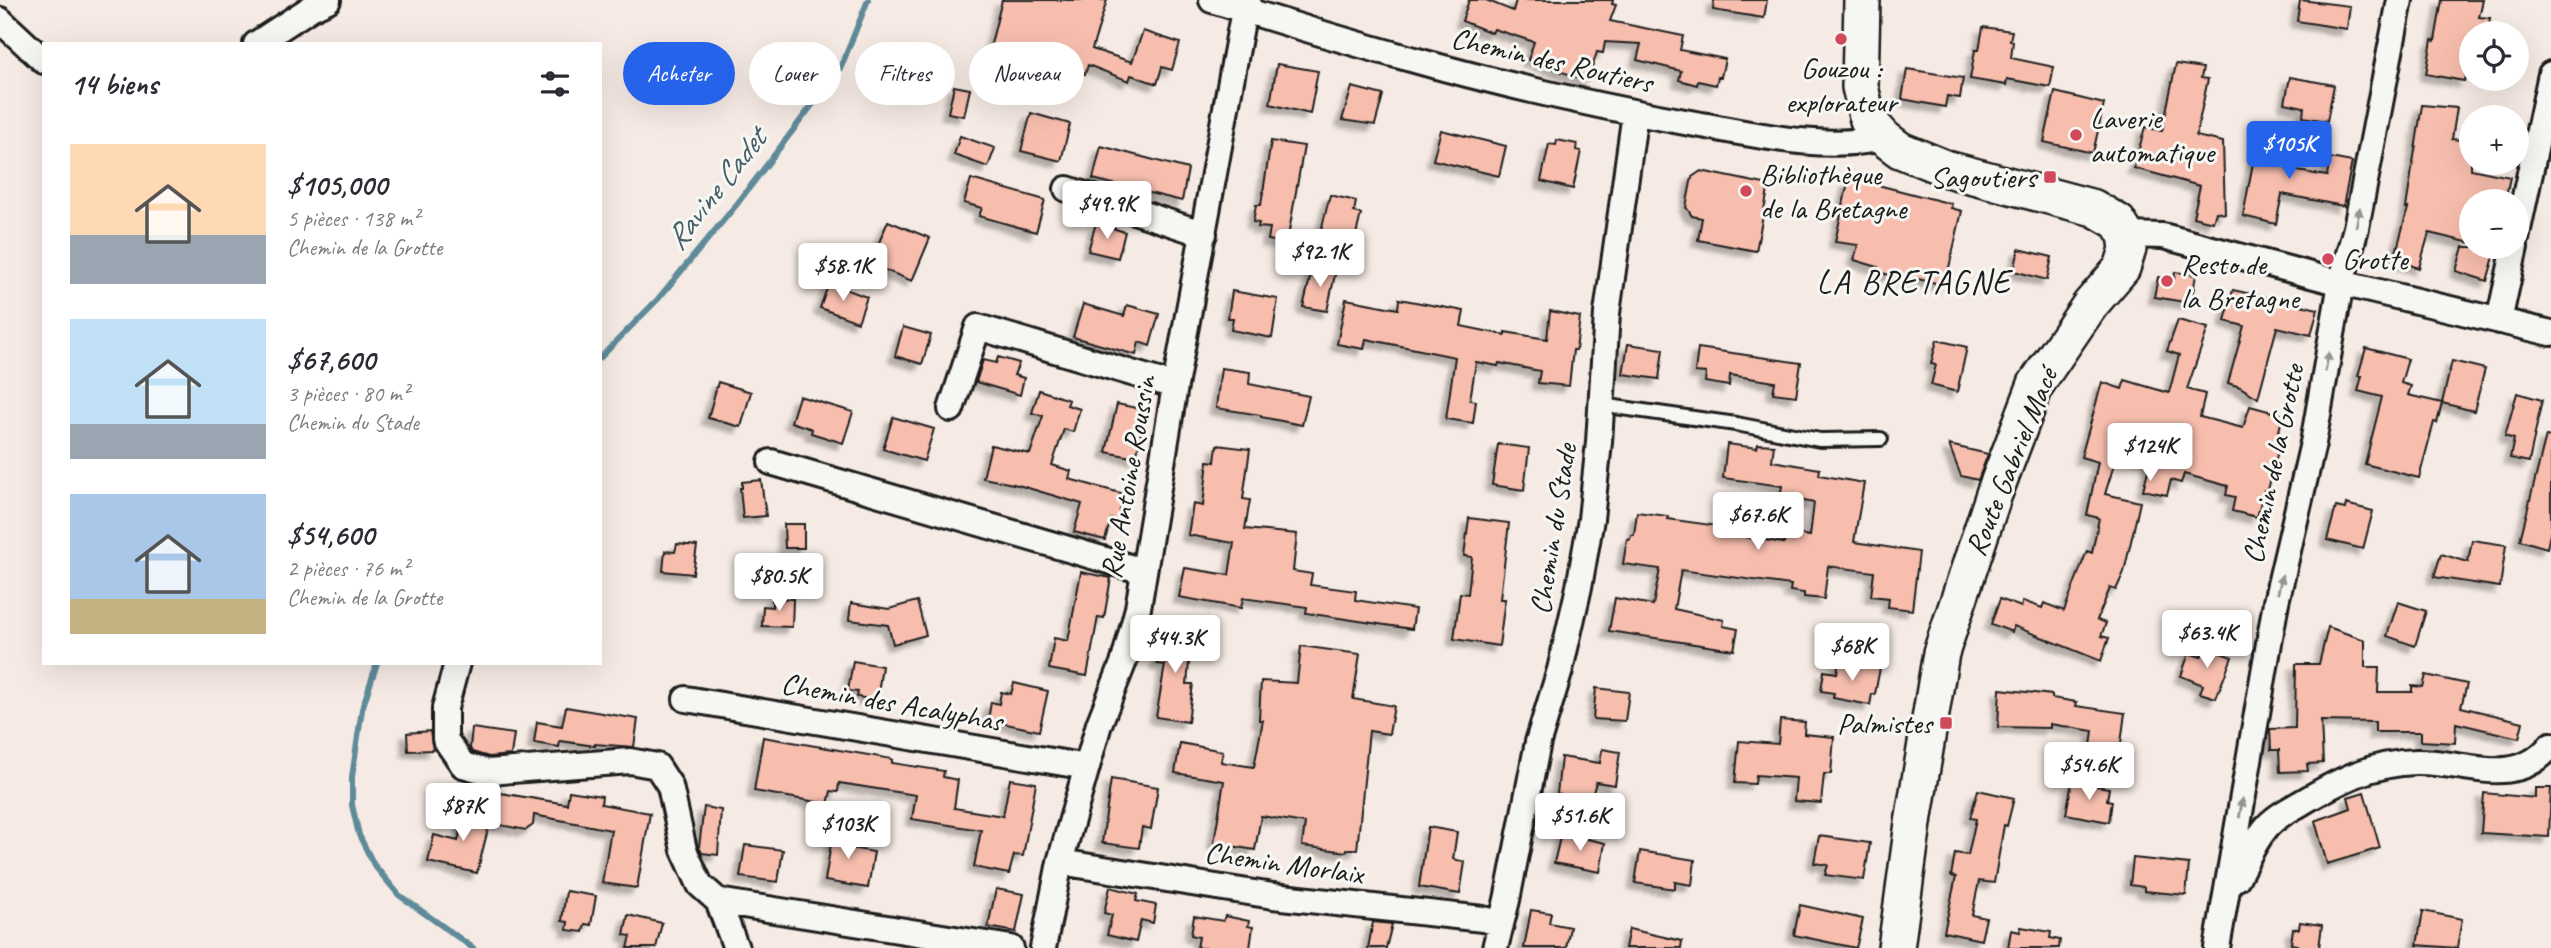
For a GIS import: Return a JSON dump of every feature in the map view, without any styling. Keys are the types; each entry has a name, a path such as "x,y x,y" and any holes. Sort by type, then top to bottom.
{"main road":[{"path":"1862,0 1860,87 1868,120 1884,138 1900,150 1947,169 2094,208 2118,222 2126,235"},
{"name":"Route Gabriel Macé","path":"1896,948 1914,816 1941,653 1994,494 2036,384 2090,305 2122,268 2128,249 2126,235"}],"street":[{"path":"259,42 328,0"},
{"name":"Chemin des Routiers","path":"1212,0 1246,5 1400,57 1635,113 1814,143 1855,144 1884,138"},
{"name":"Chemin de la Grotte","path":"2217,948 2274,615 2313,443 2341,283 2356,228 2400,0"},
{"name":"Rue Antoine Roussin","path":"1044,948 1059,862 1099,724 1124,661 1138,608 1175,386 1246,5"},
{"path":"0,20 42,59"},
{"path":"2527,189 2551,75"},
{"name":"Chemin du Stade","path":"1495,948 1507,901 1538,742 1560,670 1579,587 1591,519 1607,313 1635,113"},
{"path":"1067,189 1204,234"},
{"path":"2126,235 2163,236 2341,283 2551,333"},
{"path":"2499,321 2512,259"},
{"path":"951,409 978,327 1175,386"},
{"path":"771,462 1143,571"},
{"path":"456,665 445,708 445,739 463,765 488,772 629,761 657,766 670,786 684,850 700,886 718,901 736,948"},
{"name":"Chemin des Acalyphas","path":"686,699 1087,767"},
{"path":"2225,900 2250,853 2272,820 2356,773 2377,766 2419,762 2508,771 2525,767 2542,757 2551,745"},
{"name":"Chemin Morlaix","path":"1059,862 1273,897 1500,923"},
{"path":"718,901 1011,948"}],"lane":[{"path":"1601,405 1736,424 1820,440 1881,439"}],"building":[{"path":"1002,0 1107,0 1092,49 1132,62 1143,31 1180,43 1172,70 1162,67 1157,84 1131,75 1129,81 1088,65 1084,74 1084,42 992,42"},
{"path":"1469,0 1486,0 1513,11 1516,0 1613,0 1612,4 1616,5 1610,21 1683,36 1680,50 1725,59 1721,77 1718,77 1716,85 1698,81 1697,85 1679,80 1681,71 1637,60 1641,44 1605,42 1603,53 1597,52 1588,81 1528,60 1534,42 1494,29 1492,33 1462,21"},
{"path":"1714,0 1767,0 1764,18 1713,10"},
{"path":"2300,0 2350,6 2347,29 2297,21"},
{"path":"2442,0 2483,0 2479,17 2490,18 2490,21 2459,21 2459,80 2426,74 2432,40 2435,41"},
{"path":"1983,27 2012,31 2011,58 2054,67 2050,87 2007,79 2006,85 1970,79 1975,50 1979,50"},
{"path":"1277,64 1318,71 1310,114 1270,104"},
{"path":"2176,64 2203,68 2201,78 2208,79 2196,136 2223,142 2225,214 2216,212 2213,222 2193,217 2200,186 2134,168 2145,127 2162,131"},
{"path":"1907,69 1963,78 1960,98 1947,96 1945,107 1902,99"},
{"path":"2290,77 2334,85 2327,121 2303,117 2304,107 2285,103"},
{"path":"955,86 969,89 964,116 948,113 950,105 955,105"},
{"path":"1352,87 1383,95 1375,125 1342,120"},
{"path":"2055,92 2104,104 2093,153 2044,142"},
{"path":"2422,105 2457,108 2452,139 2459,140 2459,175 2510,177 2508,189 2459,189 2459,240 2429,233 2419,268 2394,260 2406,208"},
{"path":"1031,113 1070,124 1061,161 1021,151"},
{"path":"1441,130 1506,146 1499,176 1433,160"},
{"path":"960,136 995,148 988,167 954,155"},
{"path":"2258,136 2291,143 2286,169 2327,176 2330,158 2352,162 2343,206 2282,194 2276,224 2243,216"},
{"path":"1557,140 1577,144 1576,150 1581,151 1573,189 1541,181 1549,144 1556,145"},
{"path":"1271,141 1304,146 1287,243 1268,240 1270,228 1258,227 1259,223 1253,222 1256,205 1261,205"},
{"path":"1101,146 1188,169 1182,201 1093,179"},
{"path":"1701,171 1769,185 1756,251 1698,240 1702,218 1692,216 1686,207 1692,177"},
{"path":"971,179 1045,200 1036,232 979,216 982,208 964,203"},
{"path":"1875,181 1874,184 1952,204 1951,208 1962,211 1945,285 1913,278 1912,281 1878,272 1878,267 1854,260 1858,245 1835,242 1848,182"},
{"path":"1330,195 1356,201 1354,212 1361,214 1354,243 1320,235"},
{"path":"888,221 930,238 912,281 870,264"},
{"path":"1096,223 1125,232 1118,258 1088,251"},
{"path":"2019,249 2052,257 2047,280 2014,271"},
{"path":"2460,259 2493,259 2487,281 2456,271"},
{"path":"1313,266 1336,270 1327,311 1303,307"},
{"path":"2175,272 2196,275 2191,303 2154,297 2158,277 2174,279"},
{"path":"829,283 867,297 858,322 820,308"},
{"path":"2233,290 2318,309 2311,335 2277,327 2258,398 2228,383 2244,326 2225,321"},
{"path":"1232,291 1278,299 1272,338 1231,330 1233,318 1228,318"},
{"path":"1346,299 1398,309 1399,299 1464,311 1461,326 1505,335 1505,332 1547,339 1550,311 1580,317 1569,386 1538,383 1540,371 1499,363 1498,366 1476,362 1470,400 1476,401 1473,423 1446,419 1455,357 1366,339 1364,349 1337,344"},
{"path":"1083,304 1124,316 1127,305 1159,314 1150,346 1139,342 1136,355 1073,337"},
{"path":"2178,320 2208,328 2187,389 2205,394 2200,417 2243,428 2250,406 2283,415 2276,443 2280,443 2268,490 2264,490 2257,517 2232,511 2235,497 2226,495 2228,486 2184,474 2181,483 2171,480 2167,495 2143,490 2151,459 2119,449 2105,494 2140,502 2124,572 2116,590 2110,588 2097,620 2106,623 2101,636 2109,638 2101,661 2014,626 2012,632 1991,624 2000,599 2021,607 2023,601 2042,608 2044,603 2064,611 2087,551 2092,553 2099,518 2087,515 2098,462 2081,457 2102,382 2122,389 2125,380 2169,393 2179,355 2167,351"},
{"path":"903,327 931,335 922,364 895,356"},
{"path":"1937,340 1967,347 1957,392 1931,385 1936,365 1931,364"},
{"path":"1628,344 1663,349 1659,379 1623,374"},
{"path":"1698,348 1801,363 1796,396 1773,393 1775,382 1730,375 1729,386 1705,382 1706,373 1695,372"},
{"path":"2366,348 2408,359 2401,383 2411,386 2408,395 2442,403 2419,478 2365,464 2382,397 2358,391 2362,376 2358,376"},
{"path":"998,357 1019,363 1014,375 1024,378 1020,395 976,382 983,360 996,363"},
{"path":"2452,361 2485,369 2474,411 2442,403"},
{"path":"1221,368 1250,372 1249,384 1309,396 1302,425 1216,408"},
{"path":"718,382 751,392 741,427 708,418"},
{"path":"1039,390 1069,400 1067,405 1080,409 1073,432 1064,429 1052,465 1071,471 1069,479 1124,494 1117,521 1111,519 1105,540 1074,532 1082,504 1018,485 983,478 991,445 1030,454 1043,416 1032,413"},
{"path":"2517,393 2542,400 2529,462 2510,458 2514,439 2505,436"},
{"path":"799,396 853,412 843,443 811,433 812,429 791,422"},
{"path":"1117,404 1146,410 1136,458 1106,452"},
{"path":"893,417 934,429 924,461 883,449"},
{"path":"2546,436 2551,437 2551,530 2547,548 2520,540"},
{"path":"1498,444 1529,448 1524,490 1492,485"},
{"path":"1727,444 1757,448 1758,444 1774,445 1772,461 1820,469 1819,475 1864,483 1854,542 1919,552 1912,610 1888,607 1889,598 1871,596 1874,572 1828,566 1824,599 1804,597 1804,593 1790,591 1791,585 1681,570 1674,609 1724,620 1723,626 1738,629 1734,650 1609,631 1615,598 1653,605 1660,569 1623,564 1627,539 1634,535 1637,512 1733,528 1732,535 1784,543 1785,532 1810,536 1814,503 1780,496 1782,486 1723,478"},
{"path":"1217,445 1250,449 1243,499 1250,500 1245,529 1297,534 1293,571 1312,574 1310,585 1356,591 1355,600 1415,609 1412,629 1306,613 1307,607 1243,598 1241,608 1179,597 1185,568 1229,575 1234,543 1188,535 1193,504 1203,506 1208,461 1215,462"},
{"path":"1949,445 1988,454 1978,480 1961,476"},
{"path":"761,480 766,516 743,518 740,488 742,482"},
{"path":"2346,504 2373,511 2363,549 2327,540 2336,507 2345,509"},
{"path":"1469,518 1509,523 1500,599 1505,599 1499,646 1454,639 1460,593 1468,594 1472,557 1464,556"},
{"path":"784,524 804,524 804,548 785,548"},
{"path":"2472,540 2506,545 2500,587 2434,577 2441,554 2468,562"},
{"path":"677,544 697,546 693,574 663,571 665,551 675,552"},
{"path":"1081,572 1111,578 1104,618 1098,617 1087,676 1049,669 1054,638 1068,641"},
{"path":"772,598 793,599 792,627 762,626 763,606 772,607"},
{"path":"917,601 926,635 893,644 888,625 849,620 851,603 889,609"},
{"path":"2398,602 2426,611 2415,646 2387,636"},
{"path":"2328,627 2365,640 2365,667 2379,667 2378,692 2412,692 2412,686 2423,687 2426,675 2467,684 2461,707 2523,722 2519,738 2456,723 2455,743 2421,741 2421,732 2375,732 2375,722 2321,721 2323,763 2307,764 2308,771 2280,772 2279,750 2271,750 2270,729 2295,728 2296,664 2319,664"},
{"path":"1161,628 1192,631 1187,684 1193,684 1188,722 1156,717 1165,665 1157,664"},
{"path":"1301,646 1360,654 1353,699 1394,706 1389,734 1369,731 1357,850 1347,849 1346,852 1302,846 1305,823 1261,816 1255,850 1214,843 1224,781 1175,773 1180,743 1223,751 1221,762 1254,767 1263,720 1259,720 1261,681 1297,683"},
{"path":"2205,647 2232,657 2216,698 2200,693 2203,685 2181,676 2189,653 2201,657"},
{"path":"853,661 882,666 877,700 857,697 858,692 848,691"},
{"path":"1839,661 1880,668 1870,705 1833,698 1834,693 1821,691 1824,671 1837,673"},
{"path":"1014,683 1048,691 1039,731 988,720 991,702 999,704 1001,692 1011,694"},
{"path":"1596,688 1629,692 1625,721 1593,719"},
{"path":"2000,689 2052,695 2052,698 2077,702 2076,706 2125,713 2119,758 2090,753 2093,731 2050,724 2050,728 1998,727"},
{"path":"566,707 638,719 634,747 595,746 560,741 559,747 534,743 537,722 562,726"},
{"path":"1780,720 1805,722 1804,734 1834,737 1831,774 1824,774 1821,803 1794,801 1796,778 1756,775 1755,784 1735,783 1739,741 1778,744"},
{"path":"472,728 514,734 511,755 489,757 472,752"},
{"path":"430,731 433,750 408,751 407,733"},
{"path":"763,737 892,759 892,763 944,771 943,777 958,780 954,808 1003,816 1010,779 1036,783 1023,856 1014,855 1009,874 974,867 981,830 912,819 916,795 839,783 838,792 831,791 828,804 754,791"},
{"path":"1602,749 1620,752 1615,785 1596,782 1591,800 1557,794 1561,757 1600,763"},
{"path":"1111,779 1158,787 1151,829 1142,827 1139,848 1102,843"},
{"path":"2072,782 2109,788 2107,800 2112,801 2109,822 2066,814"},
{"path":"2535,788 2551,788 2549,837 2481,833 2484,793 2535,798"},
{"path":"1978,790 2014,798 2007,826 2004,825 1994,883 1979,881 1972,915 1986,918 1981,940 1944,932 1956,877 1951,876 1955,853 1968,855 1976,819 1970,818"},
{"path":"569,791 602,796 601,804 650,813 637,888 602,883 611,830 534,815 533,825 526,830 495,824 500,793 567,804"},
{"path":"2364,792 2380,848 2327,864 2315,821 2351,808 2348,797"},
{"path":"704,807 721,810 718,855 702,853 699,847"},
{"path":"466,808 492,813 477,873 428,862 434,835 458,841"},
{"path":"834,825 853,828 850,848 874,852 868,888 825,881"},
{"path":"1428,827 1457,832 1453,859 1465,862 1460,894 1419,887"},
{"path":"1561,833 1605,843 1600,872 1554,863"},
{"path":"1819,836 1870,843 1864,880 1825,875 1828,865 1814,863"},
{"path":"745,845 783,850 778,882 740,877"},
{"path":"1640,851 1695,860 1692,885 1675,882 1675,889 1635,883"},
{"path":"2133,858 2189,864 2186,895 2144,891 2144,887 2130,885"},
{"path":"1110,887 1138,894 1136,901 1156,905 1153,923 1141,920 1136,942 1107,935 1112,915 1104,913"},
{"path":"996,889 1024,894 1016,932 988,927"},
{"path":"566,891 596,896 591,925 585,924 583,932 567,930 568,922 562,921"},
{"path":"1800,905 1863,919 1856,948 1794,935"},
{"path":"1531,910 1551,913 1549,923 1570,927 1566,948 1524,948"},
{"path":"2423,911 2462,919 2457,948 2417,945"},
{"path":"628,915 662,923 656,948 628,948 631,936 624,935"},
{"path":"1194,916 1223,921 1225,916 1249,921 1248,926 1253,927 1250,948 1197,948 1199,937 1191,935"},
{"path":"1373,922 1392,924 1386,948 1368,948"},
{"path":"2300,922 2322,925 2319,948 2296,948 2297,945 2291,944 2293,929 2299,929"},
{"path":"2021,927 2051,932 2050,938 2060,940 2059,948 2008,948 2011,930 2020,932"},
{"path":"1629,929 1682,941 1681,948 1625,948"}],"waterway":[{"name":"Ravine Cadet","path":"602,356 658,299 737,204 841,67 868,0"},
{"name":"Ravine Cadet","path":"376,665 362,709 352,777 352,805 359,835 374,865 399,895 473,948"}],"place":[{"name":"Gouzou : explorateur","path":"1841,39"},
{"name":"Laverie automatique","path":"2076,135"},
{"name":"Sagoutiers","path":"2050,177"},
{"name":"Bibliothèque de la Bretagne","path":"1746,191"},
{"name":"Grotte","path":"2328,259"},
{"name":"Resto de la Bretagne","path":"2167,281"},
{"name":"Palmistes","path":"1946,723"}],"district":[{"name":"LA BRETAGNE","path":"1914,281"}]}
